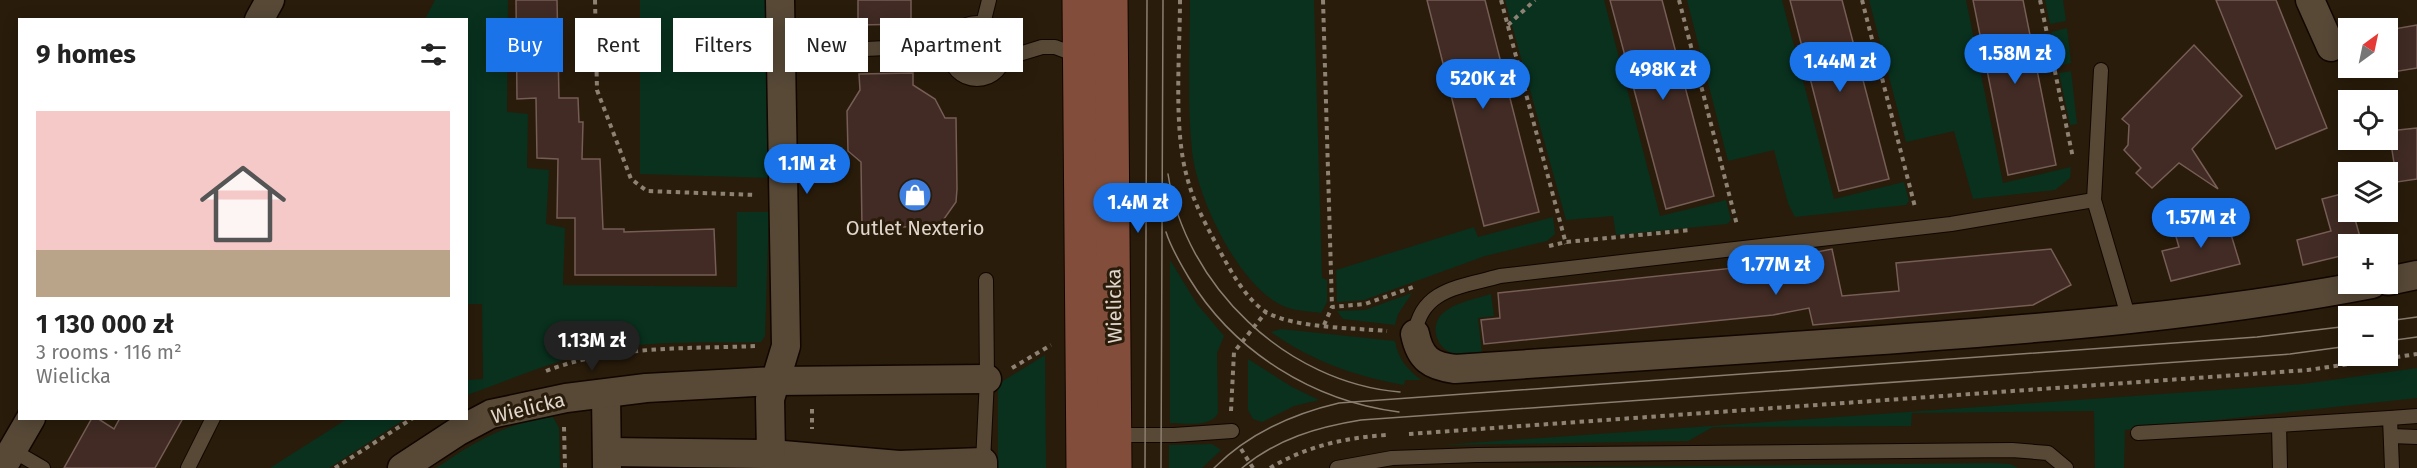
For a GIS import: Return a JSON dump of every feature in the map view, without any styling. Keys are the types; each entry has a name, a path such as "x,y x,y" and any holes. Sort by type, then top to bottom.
{"main road":[{"name":"Wielicka","path":"1079,0 1083,468"},
{"name":"Wielicka","path":"1111,0 1115,468"}],"street":[{"path":"260,18 270,0"},
{"path":"771,454 770,399 786,346 780,0"},
{"path":"2310,0 2331,47"},
{"path":"2398,278 2417,275"},
{"path":"1415,334 1418,348 1427,360 1440,367 1455,369 1982,333 2128,319 2292,299 2338,290"},
{"name":"Wielicka","path":"402,468 456,425 491,414 566,398 646,388 774,381 987,379"},
{"path":"606,393 608,460 771,454 899,466 983,465"},
{"path":"7,459 30,420"}],"lane":[{"path":"984,18 988,0"},
{"path":"1023,53 1042,47 1055,46 1079,56"},
{"path":"782,53 880,48"},
{"path":"2101,70 2094,200 2128,319"},
{"path":"958,72 968,78 984,78 995,72"},
{"path":"1415,334 1417,320 1423,307 1435,297 1500,276 1951,224 2094,200"},
{"path":"983,465 987,379 986,280"},
{"path":"2138,434 2417,416"},
{"path":"2390,418 2391,468"},
{"path":"188,468 212,420"},
{"path":"2279,425 2280,468"},
{"path":"1115,435 1174,435 1232,431"},
{"path":"2391,436 2417,437"},
{"path":"1337,468 1392,458 1477,455 2012,450 2048,453 2066,468"},
{"path":"1468,468 1477,455"},
{"path":"7,459 43,468"}],"path":[{"path":"595,0 597,90 632,179 647,191 784,196"},
{"path":"1180,0 1180,115 1186,175 1199,211 1232,274 1266,312 1291,321 1415,334"},
{"path":"1323,0 1332,307"},
{"path":"1501,0 1566,243 1570,268"},
{"path":"1508,25 1534,0"},
{"path":"1680,0 1737,225"},
{"path":"1862,0 1915,207"},
{"path":"2040,0 2073,160"},
{"path":"1253,468 1232,431 1234,352 1266,312"},
{"path":"987,379 1002,375 1051,345"},
{"path":"1486,428 2308,370 2417,354"},
{"path":"336,468 410,420"},
{"path":"564,425 565,468"}],"green space":[{"path":"435,0 508,0 508,18 486,18 486,72 507,72 507,112 528,114 527,168 549,170 546,224 565,228 563,285 737,287 737,212 769,212 765,336 761,342 662,343 603,350 552,364 468,395 468,380 483,379 482,304 468,304 468,18 426,18"},
{"path":"640,0 767,0 768,18 673,18 673,72 771,72 776,178 640,174 640,72 661,72 661,18 640,18"},
{"path":"1190,0 1314,0 1322,278 1327,280 1327,302 1321,313 1286,307 1265,294 1235,259 1211,214 1195,170 1190,132"},
{"path":"1505,0 1604,0 1660,216 1726,200 1731,220 1727,224 1616,235 1613,216 1566,220"},
{"path":"1687,0 1782,0 1834,199 1904,182 1909,201 1906,205 1795,217 1788,203 1774,150 1728,161"},
{"path":"1869,0 1966,0 2003,183 2071,167 2070,178 2055,190 1973,199 1954,131 1906,142"},
{"path":"2045,0 2063,0 2066,21 2050,24"},
{"path":"2067,28 2071,63 2058,66 2051,32"},
{"path":"2071,71 2077,124 2070,125 2059,73"},
{"path":"1553,217 1555,234 1547,241 1485,256 1364,300 1337,302 1336,270 1474,227 1478,237"},
{"path":"1170,260 1197,304 1224,336 1217,353 1218,413 1215,418 1203,423 1170,423"},
{"path":"1412,293 1398,314 1395,325 1343,319 1337,311 1365,310"},
{"path":"1491,294 1494,316 1478,318 1482,354 1457,355 1443,347 1436,336 1436,324 1443,313 1460,303"},
{"path":"1281,329 1395,341 1404,363 1421,380 1405,380 1404,385 1334,366 1302,351 1271,332"},
{"path":"1045,355 1046,468 998,468 998,384"},
{"path":"1248,359 1292,387 1319,400 1294,406 1262,422 1253,419 1248,410"},
{"path":"2417,368 2417,398 2125,430 2124,468 2095,468 2094,411 1912,413 1911,426 1713,427 1688,441 1442,445 2303,384"},
{"path":"553,417 559,428 560,468 436,468 491,435 520,424"},
{"path":"345,420 403,420 329,468 270,468"},
{"path":"1212,444 1221,450 1202,468 1169,468 1169,445"},
{"path":"2010,464 2018,468 1497,468"}],"building":[{"path":"516,0 557,0 557,18 516,18"},
{"path":"858,0 911,0 911,18 880,18 880,25 868,25 868,18 858,18"},
{"path":"1427,0 1485,0 1539,212 1484,226"},
{"path":"1610,0 1662,0 1714,196 1666,209"},
{"path":"1790,0 1842,0 1889,179 1839,191"},
{"path":"1973,0 2023,0 2056,165 2008,175"},
{"path":"2216,0 2276,0 2327,128 2276,149"},
{"path":"2417,25 2417,68 2398,71 2398,28"},
{"path":"2194,45 2242,96 2192,149 2218,189 2179,163 2152,188 2136,173 2141,168 2124,150 2128,145 2129,125 2122,119"},
{"path":"517,72 558,72 559,98 578,98 579,122 583,122 582,159 600,159 603,229 624,229 624,232 714,229 716,275 575,275 575,218 557,218 558,159 537,158 536,98 517,99"},
{"path":"913,73 913,85 935,99 945,118 956,118 956,202 939,226 862,228 861,162 848,151 847,111 860,90 859,74"},
{"path":"2417,128 2417,179 2398,182 2398,162 2394,162 2392,150 2398,150 2398,130"},
{"path":"2338,195 2338,222 2356,222 2359,234 2338,234 2338,257 2303,265 2297,240 2331,231 2322,199"},
{"path":"2213,216 2214,221 2226,218 2240,264 2171,281 2162,251 2179,247 2174,230 2187,227 2186,222"},
{"path":"1832,249 1842,296 1899,291 1896,263 2051,249 2071,285 2033,305 1813,325 1809,308 1773,315 1484,344 1481,320 1500,318 1498,293 1743,267 1744,278 1813,266 1811,253"},
{"path":"91,420 100,420 114,429 119,420 182,420 155,468 64,468"}],"tram line":[{"path":"1145,468 1147,0"},
{"path":"1161,468 1163,0"},
{"path":"1168,174 1178,215 1196,254 1219,290 1248,322 1281,349 1318,370 1358,385 1400,392"},
{"path":"1166,232 1182,267 1207,305 1253,350 1279,369 1336,397 1399,412"},
{"path":"2398,320 2417,317"},
{"path":"1214,468 1256,435 1288,419 1339,403 2257,337 2338,327"},
{"path":"2398,340 2417,337"},
{"path":"1242,468 1283,442 1329,426 1361,420 2290,354 2338,347"}],"place":[{"name":"Outlet Nexterio","path":"915,195"}]}
